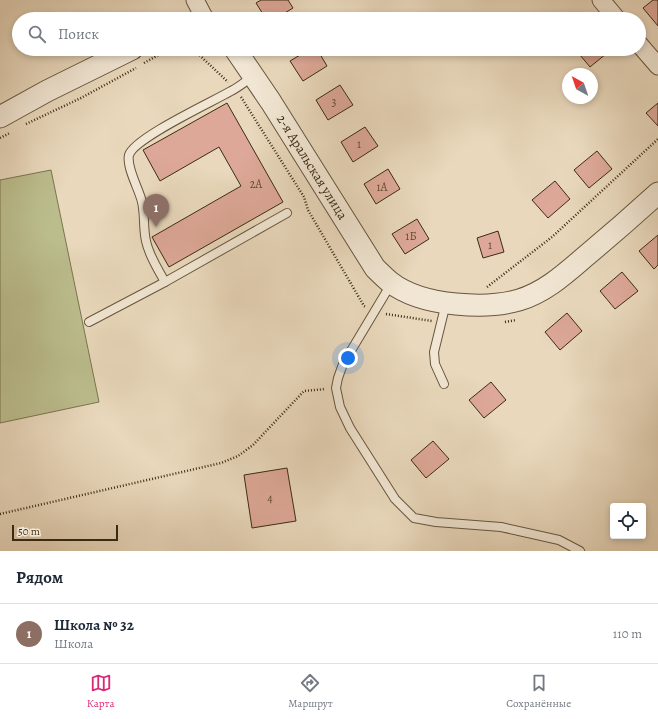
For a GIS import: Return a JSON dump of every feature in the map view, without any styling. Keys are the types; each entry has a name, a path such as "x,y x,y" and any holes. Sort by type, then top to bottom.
{"street":[{"path":"195,0 201,12"},
{"path":"601,0 611,12"},
{"path":"646,52 658,66"},
{"path":"6,124 47,91 118,56"},
{"name":"2-я Аральская улица","path":"240,56 254,75 375,268 391,283 408,292 428,299 446,303 488,305 519,300 532,295 545,288 572,268 658,193"}],"lane":[{"path":"165,282 150,253 146,240 142,200 129,164 129,155 134,148 148,137 236,88 254,75"},
{"path":"89,322 165,282 287,213"},
{"path":"391,283 343,364 336,388 340,407 350,428 395,499 414,518 436,522 501,527 559,540 580,551"},
{"path":"444,384 435,364 434,352 446,303"}],"path":[{"path":"19,128 82,98 157,56"},
{"path":"201,56 236,88 304,197 308,210 364,306 374,312"},
{"path":"0,138 6,124"},
{"path":"467,305 491,284 552,237 658,139"},
{"path":"0,514 221,463 238,456 252,445 304,391 336,388"}],"green space":[{"path":"51,170 99,402 0,423 0,180"}],"building":[{"path":"261,0 288,0 293,8 286,12 262,12 256,3"},
{"path":"653,0 658,0 658,26 643,8"},
{"path":"298,56 321,56 327,66 303,81 290,61"},
{"path":"581,56 603,56 590,67"},
{"path":"340,85 353,105 328,120 316,100"},
{"path":"227,103 283,202 169,267 152,237 241,186 219,147 160,181 143,150"},
{"path":"658,103 658,126 646,113"},
{"path":"365,127 378,146 353,162 341,142"},
{"path":"597,151 612,169 589,188 574,170"},
{"path":"388,169 400,189 376,204 364,184"},
{"path":"555,181 570,199 548,218 532,200"},
{"path":"417,219 429,239 405,254 392,234"},
{"path":"498,231 504,252 483,258 477,238"},
{"path":"658,235 658,265 654,269 639,251"},
{"path":"622,272 638,291 615,309 600,291"},
{"path":"567,313 582,331 560,350 545,332"},
{"path":"491,382 506,400 484,418 469,400"},
{"path":"433,441 449,459 426,478 411,460"},
{"path":"287,468 296,521 252,528 244,475"}],"place":[{"name":"Школа № 32","path":"156,227"}]}
